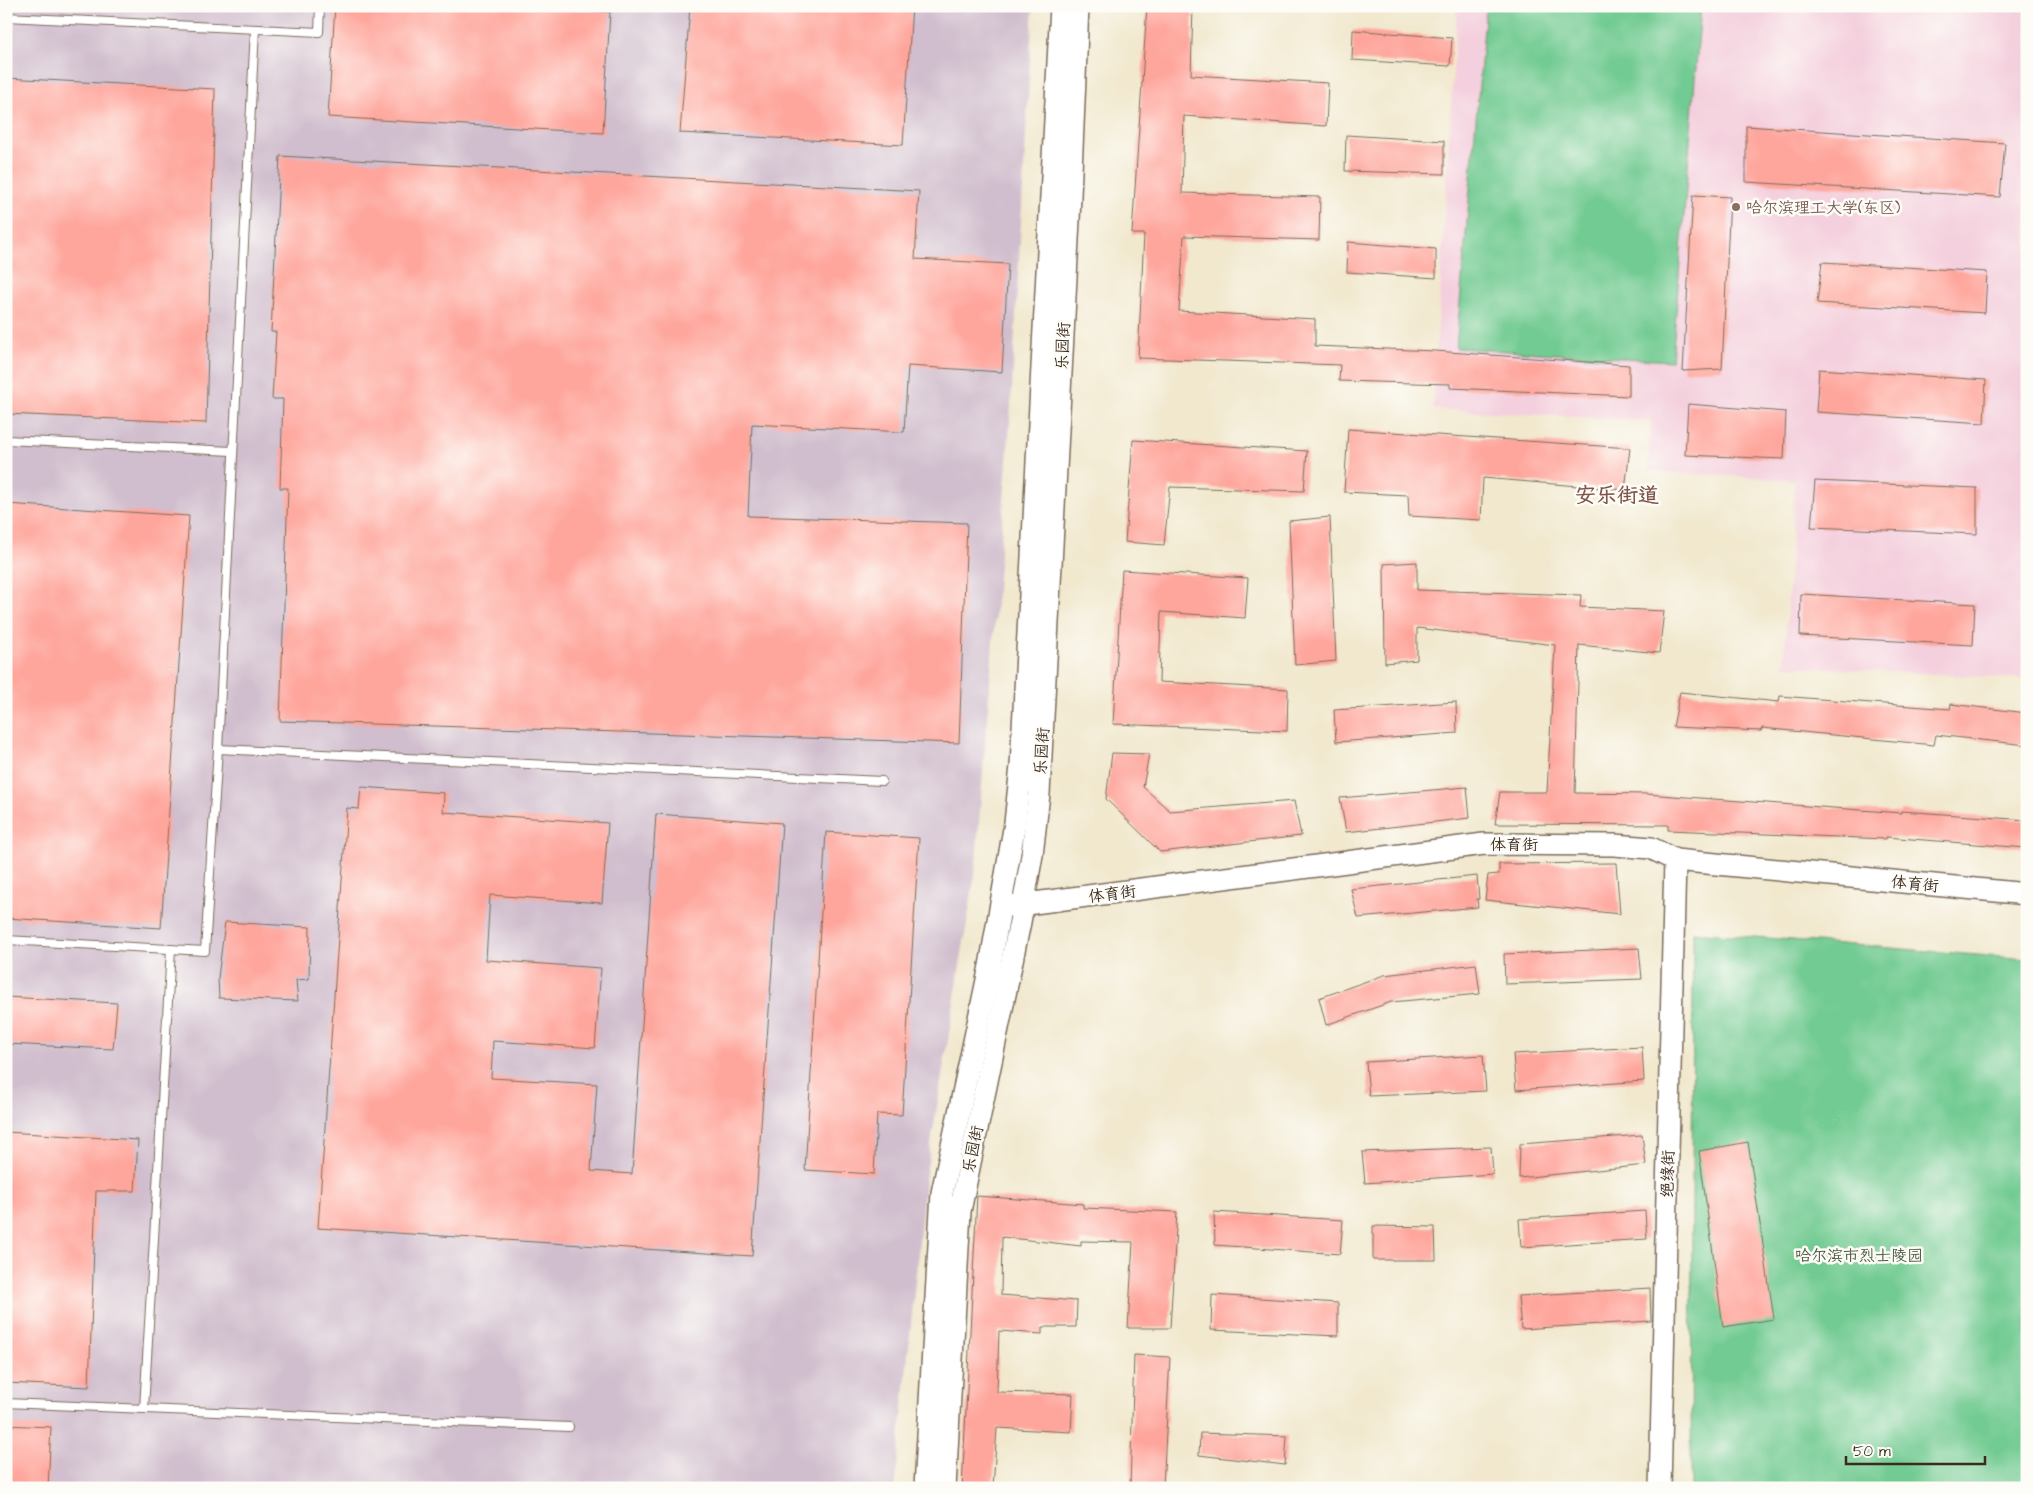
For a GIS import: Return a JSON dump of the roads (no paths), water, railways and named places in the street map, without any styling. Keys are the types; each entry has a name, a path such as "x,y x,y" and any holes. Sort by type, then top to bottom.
{"main road":[{"name":"乐园街","path":"925,1488 942,1193 990,966 1015,823 1021,766 1061,6"},
{"name":"乐园街","path":"945,1488 960,1211 1032,855 1043,738 1078,6"},
{"name":"体育街","path":"1000,907 1484,844 1614,845 1651,848 1674,860 2027,894"},
{"name":"绝缘街","path":"1660,1488 1674,860"}],"lane":[{"path":"6,17 319,32 320,6"},
{"path":"6,940 205,951 218,749 254,29"},
{"path":"6,440 232,451"},
{"path":"218,749 882,781"},
{"path":"144,1409 171,949"},
{"path":"6,1403 569,1427"}],"place":[{"name":"哈尔滨理工大学(东区)","path":"1736,207"}],"district":[{"name":"安乐街道","path":"1617,495"}],"park label":[{"name":"哈尔滨市烈士陵园","path":"1859,1255"}]}
